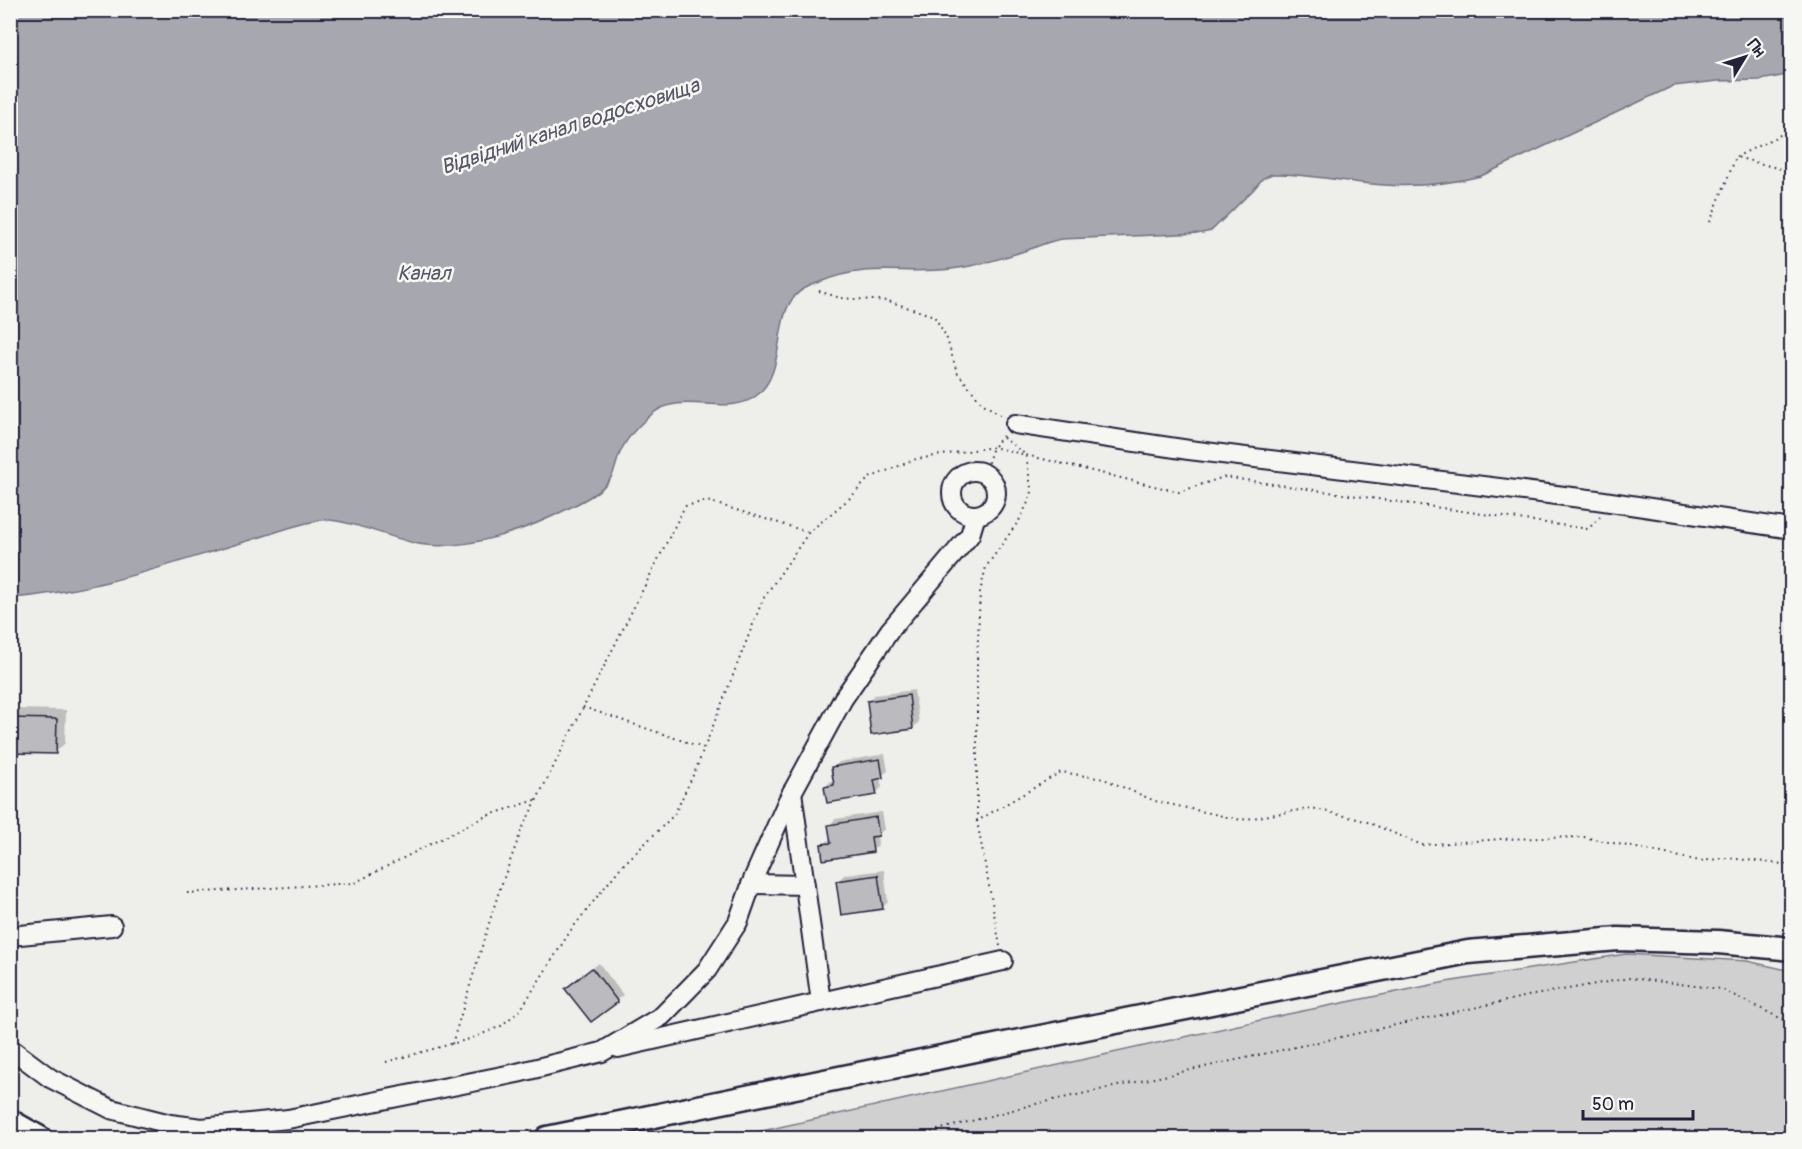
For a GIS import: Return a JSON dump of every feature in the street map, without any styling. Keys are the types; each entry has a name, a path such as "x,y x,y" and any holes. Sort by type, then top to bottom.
{"main road":[{"path":"547,1138 1468,952 1618,939 1718,942 1791,949"},
{"path":"10,1121 40,1138"}],"lane":[{"path":"1015,424 1189,450 1615,503 1791,529"},
{"path":"977,471 984,474 994,484 996,497 989,509 976,515 962,511 953,500 953,485 963,474 977,471"},
{"path":"602,1052 662,1016 707,970 738,922 751,884 792,792 843,699 890,630 970,535 976,515"},
{"path":"792,792 821,1002"},
{"path":"751,884 805,885"},
{"path":"10,936 112,926"},
{"path":"10,1048 50,1078 111,1109 170,1124 202,1128 288,1119 517,1073 1003,962"}],"path":[{"path":"1710,222 1736,157 1791,129"},
{"path":"1736,157 1791,172"},
{"path":"819,291 840,298 888,301 934,316 946,336 957,372 982,403 1015,424 993,447 984,474"},
{"path":"1002,438 1026,455 1032,494 1020,519 986,567 980,592 977,662 978,821 1003,962"},
{"path":"386,1062 473,1038 501,1026 521,1008 571,930 620,868 674,815 704,748 763,599 809,532 850,498 869,478 886,470 916,459 993,447 1179,492 1224,477 1588,529 1615,503"},
{"path":"452,1044 499,891 522,829 685,506 708,501 809,532"},
{"path":"583,707 704,748"},
{"path":"978,821 1061,772 1104,778 1155,801 1241,820 1312,808 1365,821 1422,845 1501,839 1584,837 1700,861 1728,858 1791,865"},
{"path":"187,893 354,883 486,816 536,800"},
{"path":"908,1138 1031,1105 1528,996 1630,978 1721,989 1791,1024"}],"shaded area":[{"path":"1626,954 1747,961 1791,971 1791,1138 730,1138 1288,1014 1446,982"}],"water":[{"name":"Канал","path":"11,10 1791,10 1792,74 1760,80 1718,81 1673,86 1481,176 1469,179 1396,186 1272,174 1263,178 1211,231 1062,239 993,261 961,268 854,272 817,283 799,292 788,307 783,320 772,375 756,396 732,405 690,403 664,407 652,414 630,436 619,454 612,476 597,492 582,502 516,531 474,542 433,546 414,543 366,528 321,520 103,583 42,595 11,598"}],"building":[{"path":"909,695 913,729 871,735 867,701"},
{"path":"10,718 57,719 56,754 10,753"},
{"path":"880,759 883,778 874,780 877,795 827,803 824,787 834,785 831,767"},
{"path":"876,817 879,836 871,837 873,852 823,860 821,844 831,843 828,825"},
{"path":"878,875 883,909 841,915 836,881"},
{"path":"592,968 618,1002 591,1022 565,989"}],"water label":[{"name":"Відвідний канал водосховища","path":"570,126"}]}
